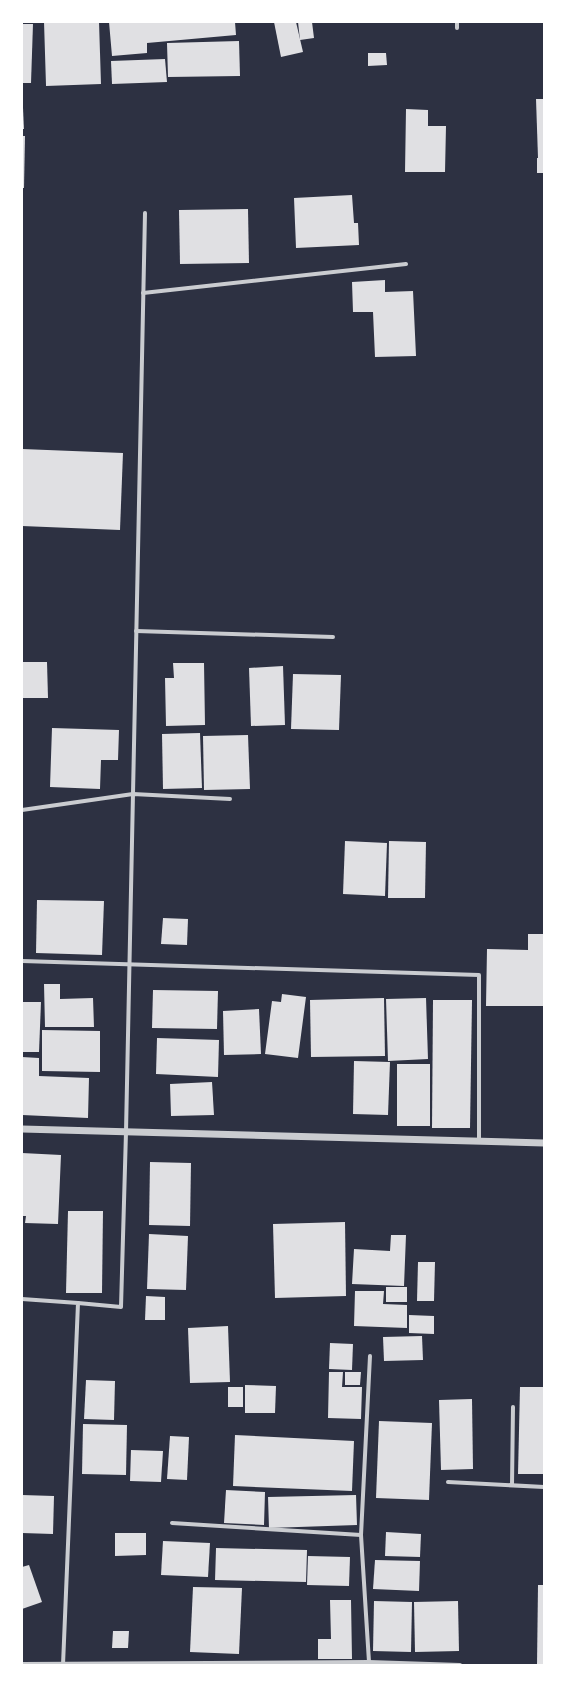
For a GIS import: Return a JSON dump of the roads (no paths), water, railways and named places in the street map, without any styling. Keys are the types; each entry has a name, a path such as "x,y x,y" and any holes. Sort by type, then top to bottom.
{"street":[{"path":"457,22 457,28"},
{"path":"22,1299 121,1307 130,964 145,213"},
{"path":"143,293 406,264"},
{"path":"136,631 333,637"},
{"path":"22,810 133,794 230,799"},
{"path":"22,961 479,975 480,1142"},
{"path":"22,1129 544,1143"},
{"path":"63,1665 78,1303"},
{"path":"369,1662 361,1535 370,1356"},
{"path":"512,1485 513,1407"},
{"path":"448,1482 544,1487"},
{"path":"172,1523 361,1535"},
{"path":"22,1664 63,1665 369,1662 460,1665"}]}
